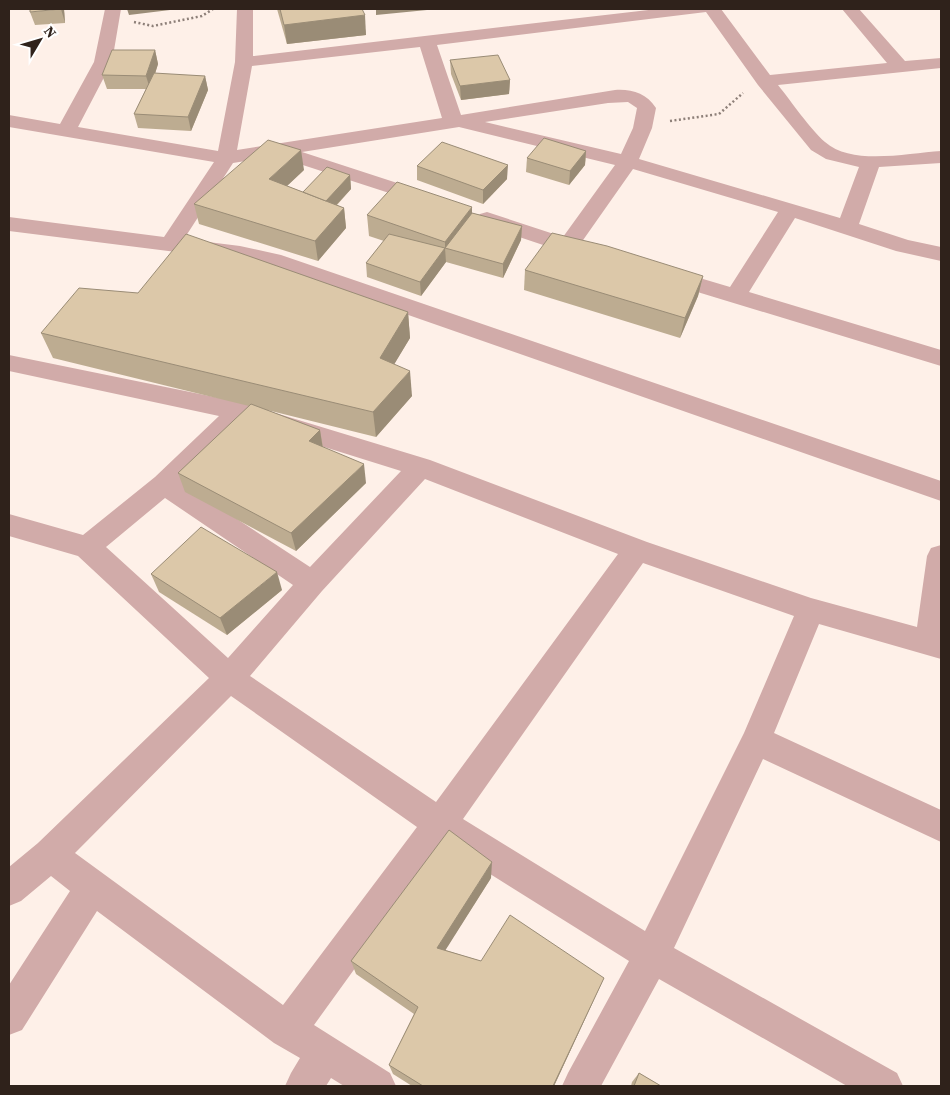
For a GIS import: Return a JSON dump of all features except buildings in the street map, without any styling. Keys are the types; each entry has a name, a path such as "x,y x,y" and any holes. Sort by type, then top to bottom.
{"street":[{"path":"169,245 226,158 244,62 245,9"},
{"path":"244,62 426,41 568,16 699,9"},
{"path":"712,9 764,79 818,146 833,155 860,162 941,157"},
{"path":"850,9 900,67"},
{"path":"66,131 103,62 113,13"},
{"path":"426,41 453,121"},
{"path":"764,79 900,67 939,66"},
{"path":"9,121 226,158 620,95 632,96 642,101 647,108 644,125 629,162 567,246"},
{"path":"453,121 629,162 790,209 904,246 941,254"},
{"path":"279,151 605,257"},
{"path":"847,227 871,161"},
{"path":"736,296 790,209"},
{"path":"9,224 240,253 273,260 941,491"},
{"path":"642,268 941,358"},
{"path":"9,363 239,412 421,466 637,550 811,610 936,644 941,556"},
{"path":"87,547 164,484 239,412"},
{"path":"9,889 50,856 229,678 312,583 421,466"},
{"path":"164,484 312,583"},
{"path":"9,525 87,547 229,678 440,824 652,955 884,1086"},
{"path":"287,1030 440,824 637,550"},
{"path":"581,1086 652,955 756,740 811,610"},
{"path":"756,740 941,826"},
{"path":"50,856 287,1030 326,1052 377,1086"},
{"path":"9,1017 92,888"},
{"path":"304,1086 326,1052"}],"path":[{"path":"113,13 153,26 202,16 213,9"},
{"path":"644,125 719,114 764,79"}]}
